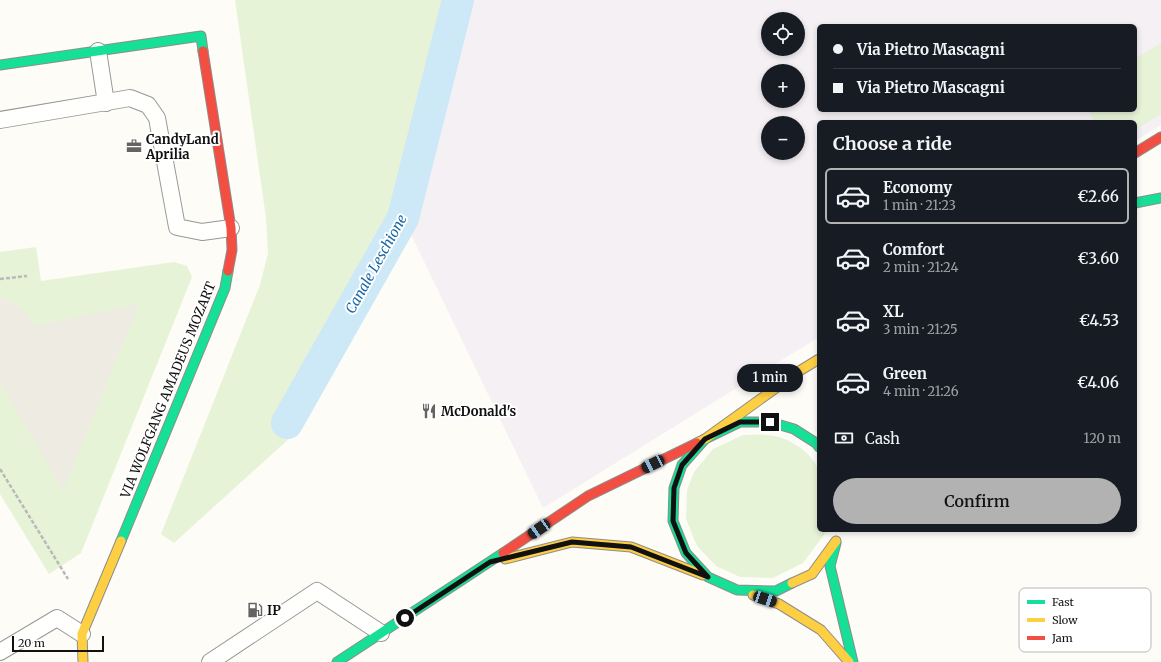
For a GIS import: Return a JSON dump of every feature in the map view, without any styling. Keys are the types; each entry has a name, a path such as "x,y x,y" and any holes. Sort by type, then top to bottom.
{"street":[{"name":"VIA WOLFGANG AMADEUS MOZART","path":"0,65 201,36 231,228 232,250 225,288 82,634 83,662"},
{"path":"1137,152 1161,137"},
{"path":"1137,203 1161,198"},
{"path":"708,577 686,553 673,521 674,488 682,465 705,439 800,370 817,360"},
{"path":"337,662 588,496 740,422 770,422 794,429 817,444"},
{"path":"838,532 830,566 853,662"},
{"path":"737,590 776,591 812,574 836,541"},
{"path":"490,562 572,542 631,547 737,590 779,604 821,630 849,662"}],"lane":[{"path":"98,51 106,102"},
{"path":"0,120 130,98 148,105 157,118 177,227 202,232 231,228"},
{"path":"210,662 317,591 381,634"},
{"path":"0,652 57,618 82,634"}],"path":[{"path":"0,279 28,276"},
{"path":"0,469 68,579"}],"shaded area":[{"path":"458,0 1161,0 1161,125 1137,140 1137,120 817,120 817,338 543,508 403,218"},
{"path":"0,296 25,311 33,326 139,304 63,491 2,385 0,385"}],"green space":[{"path":"235,0 449,0 396,218 276,420 293,435 174,543 161,534 260,285 268,253 266,218"},
{"path":"1161,43 1161,114 1137,129 1137,120 1094,120 1089,112 1137,112 1137,58"},
{"path":"36,247 41,281 174,262 187,266 192,277 81,553 49,574 0,494 0,252"},
{"path":"743,435 776,436 798,446 815,463 817,466 817,532 825,532 803,563 773,578 740,577 716,566 697,546 686,519 687,490 694,472 713,449"}],"waterway":[{"name":"Canale Leschione","path":"287,423 403,218 458,0"}],"traffic: fast":[{"path":"0,65 201,36 203,51"},
{"path":"1137,203 1161,198"},
{"path":"121,541 225,288 228,271"},
{"path":"792,583 776,591 737,590 708,577 686,553 673,521 674,488 682,465 705,439 740,422 770,422 794,429 817,444"},
{"path":"836,543 830,566 853,662"},
{"path":"337,662 503,553"}],"traffic: slow":[{"path":"697,443 705,439 801,370 817,360"},
{"path":"83,662 82,634 121,541"},
{"path":"792,583 812,574 836,541"},
{"path":"505,559 572,542 631,547 703,575"},
{"path":"753,595 779,604 821,630 849,662"}],"traffic: jam":[{"path":"203,51 231,228 232,250 228,271"},
{"path":"1137,152 1161,137"},
{"path":"503,553 588,496 697,443"}],"place":[{"name":"CandyLand Aprilia","path":"134,146"},
{"name":"McDonald's","path":"429,411"},
{"name":"IP","path":"255,610"}],"route":[{"path":"405,618 490,562 572,542 631,547 708,577 686,553 673,521 674,488 682,465 705,439 740,422 770,422"}]}
